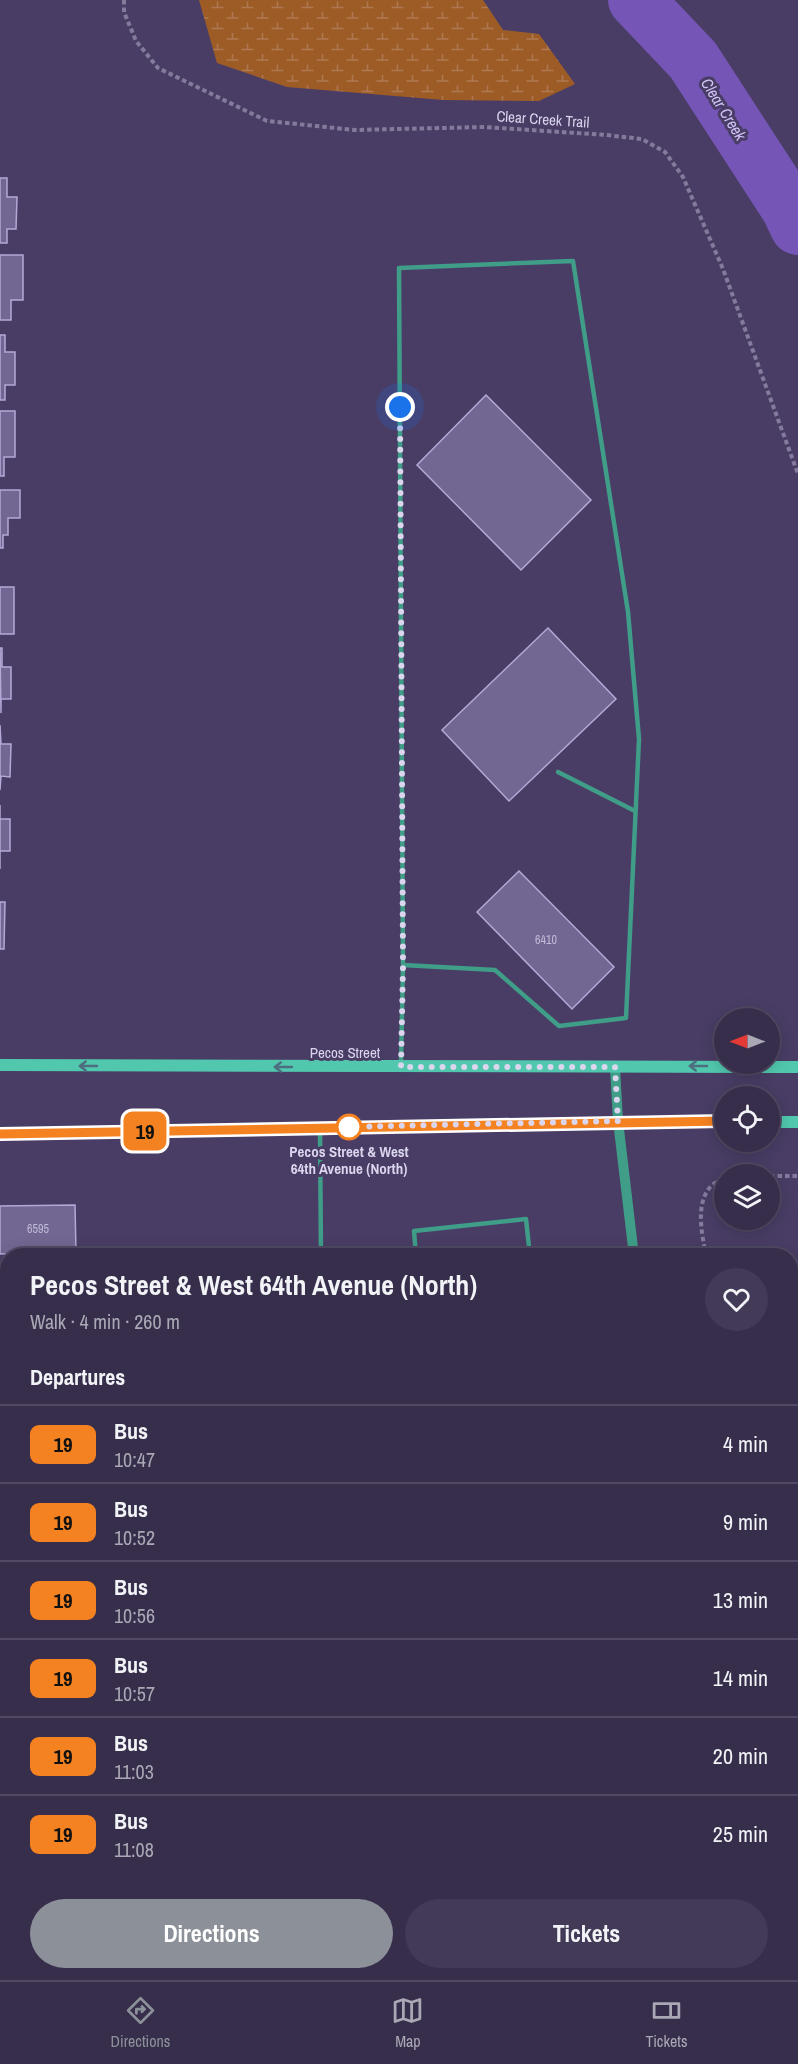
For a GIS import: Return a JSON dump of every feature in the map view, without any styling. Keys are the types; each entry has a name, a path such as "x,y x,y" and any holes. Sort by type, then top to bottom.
{"main road":[{"name":"Pecos Street","path":"0,1065 798,1067"},
{"path":"0,1134 714,1121"},
{"path":"780,1122 798,1122"}],"street":[{"path":"615,1067 618,1121 633,1248"}],"lane":[{"path":"401,1067 403,965 399,268 573,261 628,612 639,739 626,1018 559,1026 495,970 403,965"},
{"path":"558,772 635,811"},
{"path":"320,1128 321,1248"},
{"path":"415,1248 414,1231 526,1220 529,1248"}],"path":[{"name":"Clear Creek Trail","path":"123,0 124,12 136,41 158,68 267,121 355,130 486,127 606,135 642,139 665,152 683,177 723,269 798,474"},
{"path":"780,1176 798,1176"},
{"path":"705,1248 701,1205 705,1193 714,1183"}],"green space":[{"path":"199,0 483,0 503,30 539,34 575,84 539,101 443,100 287,87 217,63"}],"building":[{"path":"0,178 7,178 7,197 17,197 16,229 7,229 7,243 0,243"},
{"path":"0,255 23,255 23,300 11,300 11,320 0,320"},
{"path":"0,335 5,335 5,352 15,352 15,385 5,385 5,400 0,400"},
{"path":"486,395 591,500 521,570 417,465"},
{"path":"0,411 15,411 15,457 4,457 4,476 0,476"},
{"path":"0,490 20,490 20,518 8,518 8,535 3,535 3,548 0,548"},
{"path":"0,587 14,587 14,634 0,634"},
{"path":"548,628 616,699 509,801 442,730"},
{"path":"0,648 2,648 2,667 11,667 11,699 1,699 1,713"},
{"path":"0,725 1,744 11,744 10,777 1,776 0,790"},
{"path":"0,819 10,819 10,851 0,851"},
{"path":"519,871 614,967 572,1009 477,912"},
{"path":"0,902 5,902 4,949 0,949"},
{"path":"75,1205 76,1248 0,1248 0,1206"},
{"path":"169,1247 217,1248 169,1248"}],"waterway":[{"name":"Clear Creek","path":"636,0 693,60 789,208 798,227"}],"bus line":[{"name":"19","path":"0,1134 714,1121"}],"place":[{"name":"Pecos Street & West 64th Avenue (North)","path":"349,1127"}],"route":[{"path":"349,1127 343,1127 618,1121 615,1067 401,1067 403,965 400,407"}]}
